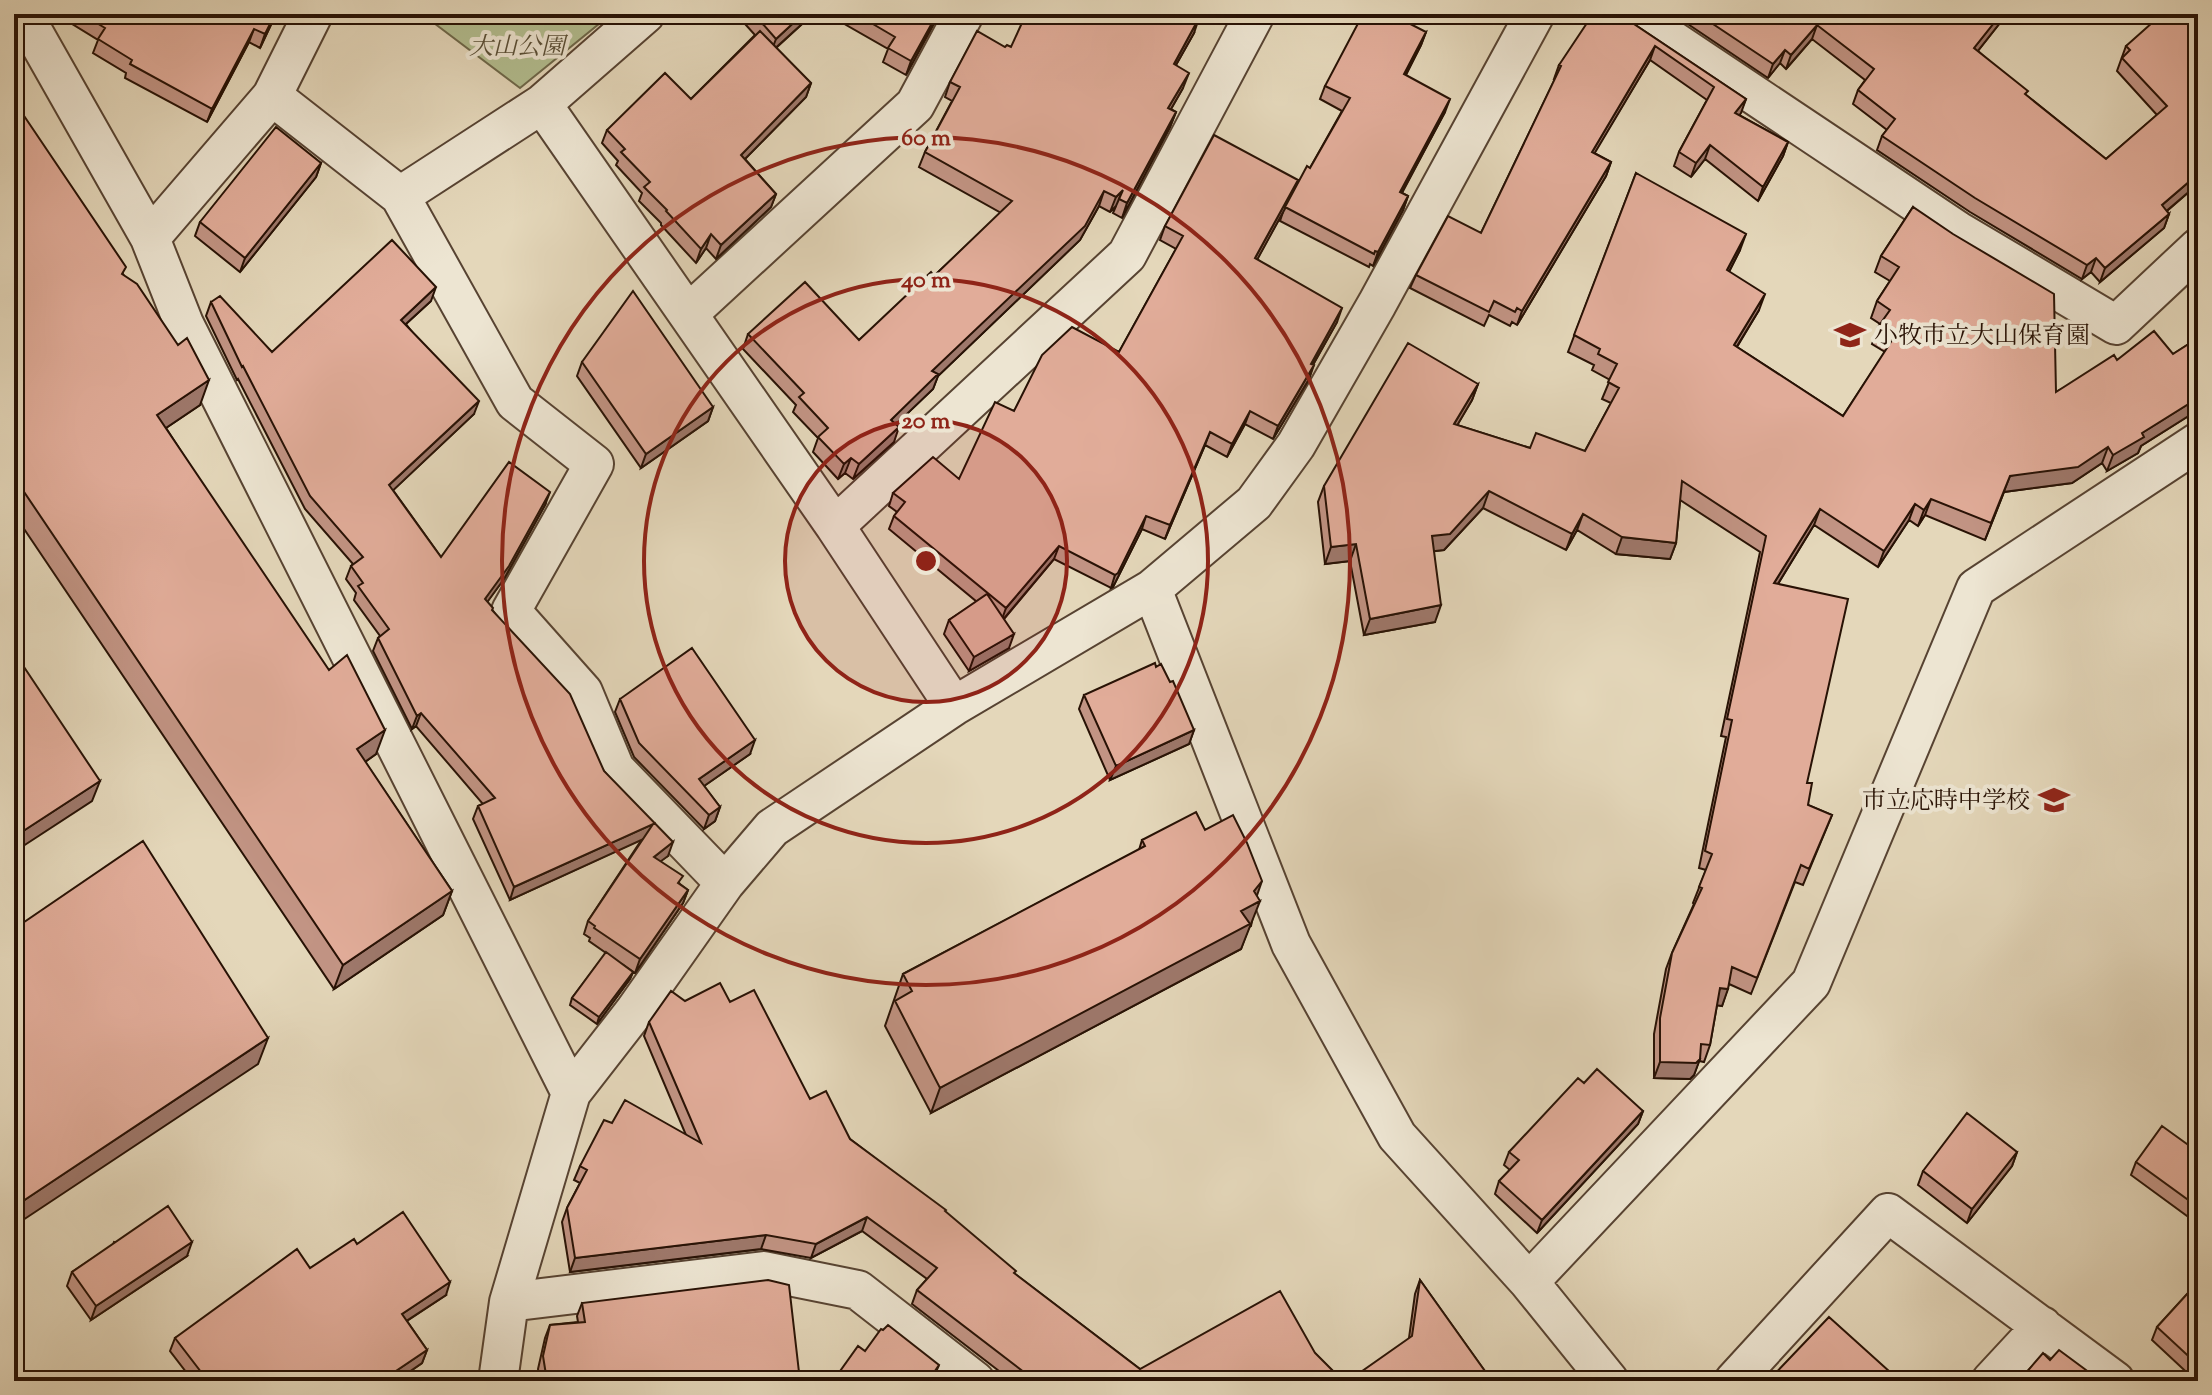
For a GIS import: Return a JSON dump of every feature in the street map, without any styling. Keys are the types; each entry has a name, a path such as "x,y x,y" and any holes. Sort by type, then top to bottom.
{"street":[{"path":"23,14 150,238 184,324 571,1093"},
{"path":"150,238 272,96 313,14"},
{"path":"400,196 542,104 645,14"},
{"path":"688,314 915,105 964,14"},
{"path":"835,526 1127,255 1255,14"},
{"path":"498,1381 509,1302 571,1093 634,1012 725,883 772,828 954,706 1152,589 1254,503 1296,445 1377,304 1535,14"},
{"path":"1633,14 1958,231 2116,325 2198,248"},
{"path":"272,96 400,196 515,402 594,464 511,611 583,692 615,769 725,883"},
{"path":"542,104 835,526 954,706"},
{"path":"1529,1282 1811,983 1976,588 2198,442"},
{"path":"1152,589 1291,944 1397,1136 1529,1282 1609,1381"},
{"path":"1734,1381 1888,1213 2115,1381"},
{"path":"509,1302 764,1271 858,1290 975,1381"},
{"path":"1991,1381 2042,1326"}],"green space":[{"name":"大山公園","path":"422,14 598,14 605,19 520,88"}],"building":[{"path":"82,14 275,14 265,34 254,29 212,109 130,64 132,60 98,39 105,28"},
{"path":"754,14 803,14 776,39"},
{"path":"856,14 937,14 911,61 888,48 895,37"},
{"path":"1026,14 1192,14 1199,18 1174,64 1189,73 1168,108 1176,112 1127,203 1119,199 1123,190 1116,197 1104,191 1085,226 932,371 938,374 891,420 899,427 859,464 851,458 844,464 818,437 828,428 799,397 804,393 748,334 805,282 859,340 931,272 934,276 1012,201 925,152 960,87 950,82 977,31 1005,47 1011,47"},
{"path":"1363,14 1391,14 1426,32 1404,74 1450,99 1400,192 1408,196 1378,252 1374,254 1285,207 1350,98 1325,86"},
{"path":"1593,14 1622,14 1746,99 1735,113 1788,142 1763,187 1710,145 1696,163 1679,152 1714,87 1655,46 1592,152 1611,162 1522,311 1517,308 1515,312 1494,301 1489,312 1416,275 1448,216 1481,233 1559,65"},
{"path":"1698,14 2001,14 1974,48 2106,159 2167,106 2122,58 2130,50 2126,46 2162,14 2197,14 2198,174 2162,205 2169,214 2105,268 2096,258 2087,265 1975,198 1882,136 1895,119 1858,90 1874,69 1817,25 1791,55 1785,50 1773,64"},
{"path":"760,31 811,83 741,155 776,194 721,245 711,234 701,249 644,187 650,182 621,152 625,149 607,130 665,73 691,99"},
{"path":"14,101 126,267 122,274 137,284 178,345 187,338 209,380 157,415 329,670 347,655 385,730 357,749 452,891 343,965 14,477"},
{"path":"276,127 321,163 245,258 200,222"},
{"path":"1214,135 1298,180 1255,258 1342,308 1311,364 1314,365 1278,426 1250,411 1232,444 1210,432 1170,525 1146,516 1118,573 1115,575 1059,546 1006,608 894,516 905,502 893,493 933,457 959,479 995,402 1014,411 1042,355 1072,327 1119,352 1183,236 1165,226"},
{"path":"1636,173 1746,234 1727,270 1765,294 1734,345 1843,416 1894,337 1878,327 1890,310 1877,301 1899,267 1881,256 1913,207 2054,294 2056,392 2114,355 2117,360 2154,331 2173,354 2198,338 2198,398 2113,455 2108,447 2078,467 2010,476 1991,523 1931,499 1924,510 1915,504 1884,551 1820,509 1774,583 1848,599 1807,783 1812,783 1808,805 1832,815 1809,869 1801,865 1757,978 1732,967 1728,989 1720,988 1710,1045 1701,1044 1700,1059 1696,1063 1660,1062 1660,1018 1672,953 1702,888 1699,887 1712,854 1705,851 1732,720 1727,719 1766,536 1682,481 1676,543 1622,537 1583,514 1572,534 1489,491 1450,534 1432,536 1441,605 1370,619 1356,544 1331,547 1324,486 1408,343 1478,384 1454,424 1530,448 1536,433 1585,451 1619,388 1608,382 1617,364 1598,354 1600,349 1574,335"},
{"path":"392,240 436,287 401,320 479,401 389,485 441,557 509,462 550,492 509,566 485,599 570,694 604,771 673,842 654,857 683,876 678,883 688,890 640,959 588,921 653,824 514,887 478,806 495,798 421,713 417,716 378,638 389,629 358,586 363,583 351,566 363,557 310,496 211,302 220,296 272,352"},
{"path":"633,291 713,407 646,454 582,362"},
{"path":"987,594 1014,634 974,657 949,620"},
{"path":"692,648 755,740 699,779 720,807 709,815 639,743 620,699"},
{"path":"14,652 100,781 14,837"},
{"path":"1155,663 1156,667 1161,664 1170,682 1173,681 1194,730 1116,766 1084,695"},
{"path":"1196,812 1205,830 1233,815 1247,843 1262,881 1254,891 1260,901 1241,911 1250,924 940,1088 895,1001 912,991 903,974 1145,846 1142,840"},
{"path":"143,841 268,1038 14,1207 14,929"},
{"path":"606,952 633,972 599,1017 572,998"},
{"path":"720,983 730,1002 754,990 810,1099 826,1091 850,1139 946,1210 1016,1271 1014,1273 1140,1369 1280,1291 1315,1353 1343,1381 1031,1381 1033,1379 917,1290 937,1268 867,1217 816,1244 766,1235 575,1258 567,1208 587,1170 580,1166 604,1120 612,1123 625,1100 701,1143 649,1022 671,991 685,1001"},
{"path":"1597,1069 1643,1111 1542,1220 1499,1181 1519,1160 1509,1152 1578,1078 1584,1083"},
{"path":"1967,1113 2017,1152 1972,1209 1923,1171"},
{"path":"2162,1126 2198,1152 2198,1207 2136,1162"},
{"path":"168,1206 192,1242 96,1306 72,1272"},
{"path":"403,1212 450,1282 402,1314 427,1350 381,1381 208,1381 175,1338 297,1249 310,1268 354,1239 357,1244"},
{"path":"768,1280 789,1285 800,1381 547,1381 543,1356 550,1325 585,1322 582,1303"},
{"path":"1420,1280 1492,1381 1348,1381 1412,1336"},
{"path":"2198,1282 2198,1365 2157,1327"},
{"path":"1829,1317 1900,1381 1768,1381"},
{"path":"888,1325 939,1365 928,1381 833,1381 858,1346 865,1351 881,1329"},
{"path":"2059,1350 2099,1381 2019,1381 2043,1353 2050,1360"}],"place":[{"name":"小牧市立大山保育園","path":"1850,335"},
{"name":"市立応時中学校","path":"2054,800"}]}
